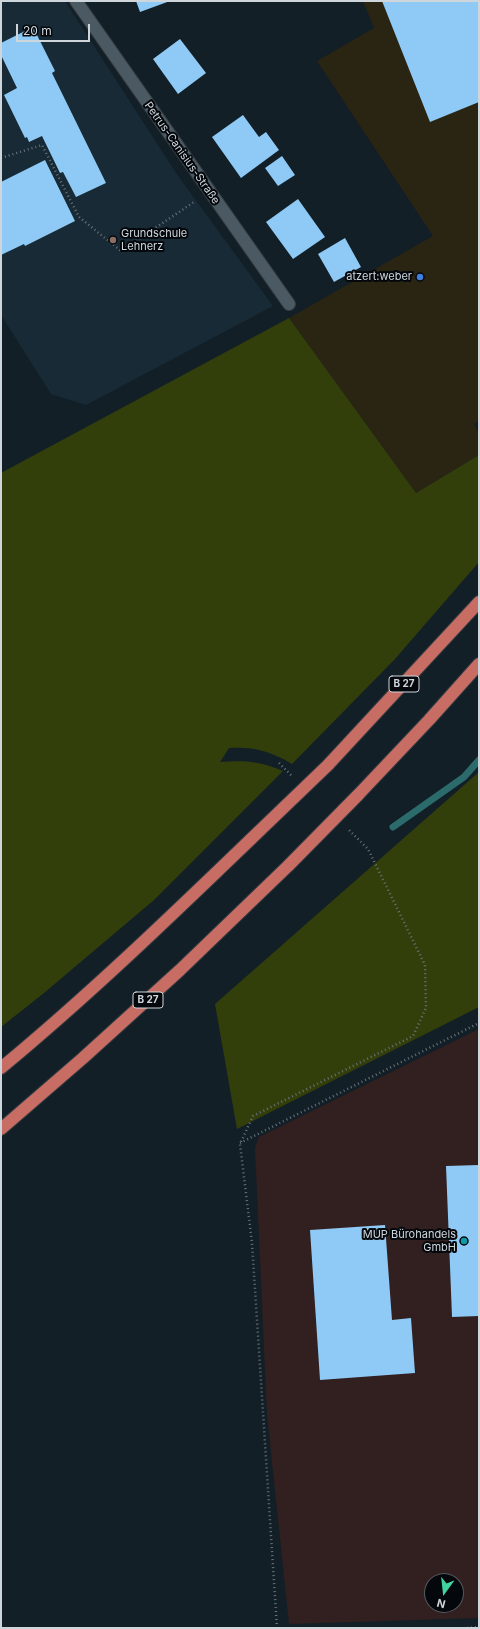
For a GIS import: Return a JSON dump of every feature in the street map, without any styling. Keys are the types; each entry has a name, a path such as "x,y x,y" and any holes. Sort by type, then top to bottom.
{"highway":[{"name":"B 27","path":"1,1068 54,1024 143,943 328,765 479,602"},
{"name":"B 27","path":"1,1129 180,970 289,865 429,720 479,664"}],"street":[{"name":"Petrus-Canisius-Straße","path":"76,1 289,304"}],"path":[{"path":"1,158 42,145 80,217 121,251 209,191"},
{"path":"277,1628 252,1244 240,1144 253,1116 413,1036 426,1008 425,965 368,849"},
{"path":"240,1144 479,1023"},
{"path":"467,1628 479,1627"}],"shaded area":[{"name":"Grundschule Lehnerz","path":"1,1 65,1 176,173 273,306 86,405 51,394 1,315"},
{"name":"atzert:weber","path":"363,1 479,1 479,421 474,424 479,434 479,455 416,493 289,318 433,236 317,61 374,28"},
{"path":"479,1029 479,1618 289,1624 267,1414 255,1148 259,1137"}],"green space":[{"path":"289,318 416,493 479,455 479,562 395,659 292,764 277,756 255,749 229,748 220,762 252,762 267,765 283,771 154,900 44,993 1,1027 1,473"},
{"path":"479,772 479,1007 237,1129 215,1004"}],"building":[{"path":"136,1 170,1 140,12"},
{"path":"382,1 479,1 479,102 430,122"},
{"path":"33,27 55,71 52,73 106,183 76,197 63,172 60,173 42,136 29,142 27,137 25,138 4,95 17,88 1,55 1,43"},
{"path":"180,39 206,73 178,94 153,59"},
{"path":"243,115 259,137 266,132 279,150 241,178 212,137"},
{"path":"282,156 295,175 278,186 265,168"},
{"path":"45,160 75,221 25,246 24,244 1,255 1,182"},
{"path":"298,199 325,237 293,259 266,222"},
{"path":"345,238 361,267 334,282 318,254"},
{"name":"MUP Bürohandels GmbH","path":"479,1165 479,1316 452,1317 446,1166"},
{"path":"385,1225 392,1320 411,1318 415,1373 320,1380 310,1230"}],"waterway":[{"path":"393,827 464,777 479,760"}],"place":[{"name":"Grundschule Lehnerz","path":"113,240"},
{"name":"atzert:weber","path":"420,277"},
{"name":"MUP Bürohandels GmbH","path":"464,1241"}]}
